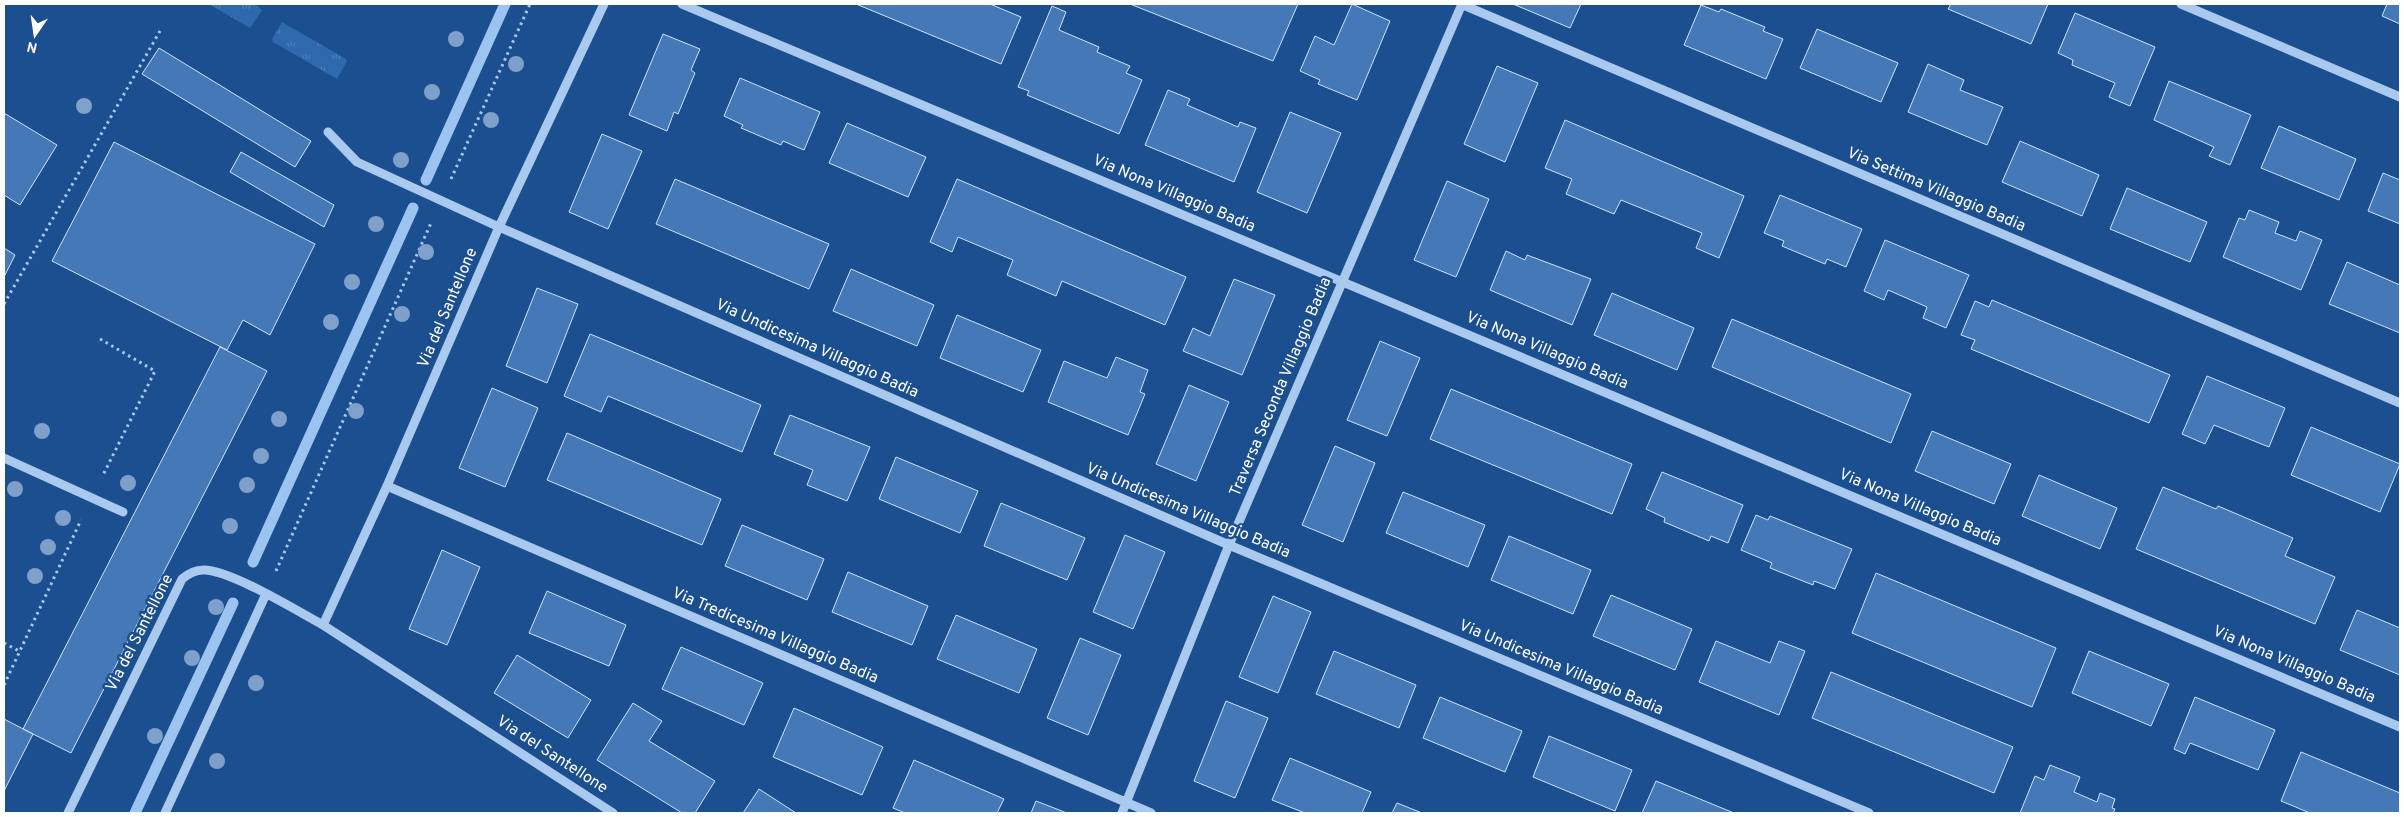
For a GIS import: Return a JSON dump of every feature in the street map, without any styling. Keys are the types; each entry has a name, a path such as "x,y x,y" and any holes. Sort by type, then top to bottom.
{"street":[{"name":"Via del Santellone","path":"323,625 387,486 499,227 604,4"},
{"name":"Via Nona Villaggio Badia","path":"682,4 2400,727"},
{"name":"Traversa Seconda Villaggio Badia","path":"1122,813 1229,545 1462,4"},
{"name":"Via Settima Villaggio Badia","path":"1462,4 2400,403"},
{"path":"2181,4 2400,97"},
{"name":"Via Undicesima Villaggio Badia","path":"328,132 358,162 499,227 1229,545 1869,813"},
{"path":"4,458 123,512"},
{"name":"Via Tredicesima Villaggio Badia","path":"387,486 1151,813"},
{"name":"Via del Santellone","path":"68,813 182,579 190,573 202,570 216,572 266,594 323,625 613,813"},
{"path":"165,813 266,594"}],"path":[{"path":"266,594 530,4"},
{"path":"4,304 128,83 160,31"},
{"path":"4,643 19,651"}],"green space":[{"path":"209,4 255,4 262,10 250,28"},
{"path":"282,22 346,59 347,61 337,79 273,42 272,39"}],"building":[{"path":"856,4 990,4 1021,17 1001,64"},
{"path":"1130,4 1298,4 1273,61"},
{"path":"1352,4 1390,21 1357,100 1318,84 1320,80 1300,71 1315,36 1334,45"},
{"path":"1513,4 1581,4 1570,28"},
{"path":"1951,4 2048,4 2031,44 1948,9"},
{"path":"2387,4 2400,4 2400,24 2382,16"},
{"path":"1701,5 1719,12 1721,9 1765,27 1763,31 1783,39 1766,79 1684,45"},
{"path":"1052,6 1066,12 1059,30 1099,47 1097,52 1130,66 1126,73 1142,80 1119,134 1027,95 1029,91 1018,87"},
{"path":"2075,13 2155,47 2130,106 2109,97 2115,83 2072,65 2073,60 2058,53"},
{"path":"1817,29 1898,63 1881,102 1800,68"},
{"path":"663,34 700,49 691,70 695,73 678,114 674,112 667,131 629,115"},
{"path":"159,48 311,141 295,167 142,74"},
{"path":"1928,64 1964,80 1960,90 2003,107 1987,145 1908,112"},
{"path":"1497,66 1538,83 1505,162 1464,144"},
{"path":"740,78 820,112 804,150 783,141 781,145 741,128 743,125 724,116"},
{"path":"2169,81 2251,115 2230,165 2209,156 2214,147 2154,120"},
{"path":"1168,90 1190,99 1187,105 1238,127 1240,122 1256,128 1234,182 1145,145"},
{"path":"1290,112 1341,133 1307,213 1257,192"},
{"path":"4,113 57,145 20,205 4,195"},
{"path":"1565,120 1744,196 1719,258 1696,248 1702,233 1621,200 1614,214 1566,194 1572,179 1545,168"},
{"path":"847,123 926,157 908,197 829,163"},
{"path":"2279,126 2356,159 2339,200 2261,168"},
{"path":"602,134 642,151 608,229 569,212"},
{"path":"2020,141 2099,175 2082,216 2002,182"},
{"path":"114,142 315,244 270,335 243,320 227,350 52,261"},
{"path":"241,152 334,205 324,227 230,172"},
{"path":"2383,173 2400,180 2400,224 2368,211"},
{"path":"675,179 829,244 809,289 656,224"},
{"path":"957,179 1186,277 1165,325 1062,281 1056,296 1007,275 1013,260 958,237 952,252 930,242"},
{"path":"1447,181 1489,199 1456,277 1414,260"},
{"path":"2127,188 2207,222 2190,262 2110,229"},
{"path":"1780,195 1862,229 1846,267 1827,259 1825,264 1782,246 1784,241 1764,233"},
{"path":"2249,210 2279,222 2275,233 2296,241 2300,231 2322,240 2301,290 2223,257 2239,218 2245,220"},
{"path":"1885,240 1969,275 1946,328 1923,318 1927,307 1888,290 1884,300 1864,291"},
{"path":"4,248 15,255 4,277"},
{"path":"1506,251 1525,260 1527,255 1591,279 1572,325 1490,290"},
{"path":"2347,262 2400,285 2400,333 2329,304"},
{"path":"851,269 934,305 917,346 833,311"},
{"path":"1234,279 1275,295 1242,375 1183,351 1193,328 1210,336"},
{"path":"537,288 578,304 547,383 506,366"},
{"path":"1612,293 1694,328 1677,370 1594,335"},
{"path":"1992,300 2170,375 2149,423 1971,349 1975,340 1961,335 1975,301 1989,307"},
{"path":"957,315 1041,350 1023,392 940,358"},
{"path":"1732,319 1911,394 1891,443 1712,367"},
{"path":"590,334 761,405 742,452 608,396 601,412 564,396"},
{"path":"1380,341 1420,358 1387,436 1347,420"},
{"path":"220,347 267,371 71,753 23,729"},
{"path":"1116,357 1148,370 1140,392 1145,394 1128,435 1048,402 1064,361 1107,378"},
{"path":"2207,376 2285,408 2269,447 2214,425 2205,444 2182,434"},
{"path":"1189,385 1229,402 1196,481 1156,464"},
{"path":"492,388 538,408 505,487 459,468"},
{"path":"1451,389 1632,464 1612,514 1430,439"},
{"path":"790,415 870,447 847,501 807,485 813,470 774,454"},
{"path":"2311,427 2400,464 2380,512 2291,475"},
{"path":"1932,431 2011,464 1994,504 1915,471"},
{"path":"567,433 721,499 702,545 547,480"},
{"path":"1335,446 1375,463 1343,542 1302,525"},
{"path":"896,457 978,491 960,533 879,499"},
{"path":"1662,472 1743,505 1728,543 1711,536 1709,541 1664,522 1665,518 1646,509"},
{"path":"2039,475 2117,508 2100,549 2022,516"},
{"path":"2163,487 2216,509 2218,506 2293,538 2285,556 2335,577 2315,624 2136,549"},
{"path":"1403,492 1485,525 1468,567 1386,533"},
{"path":"1001,503 1085,538 1067,580 984,546"},
{"path":"1756,515 1768,520 1770,516 1852,549 1835,589 1814,581 1813,585 1770,568 1772,563 1741,550"},
{"path":"742,525 824,559 807,600 725,566"},
{"path":"1125,535 1165,552 1133,629 1093,612"},
{"path":"1509,536 1591,570 1573,614 1491,580"},
{"path":"442,550 480,567 447,645 409,629"},
{"path":"848,572 928,606 912,645 832,612"},
{"path":"1876,573 2056,648 2032,707 1852,633"},
{"path":"547,591 626,625 609,666 529,633"},
{"path":"1611,595 1692,629 1675,670 1593,636"},
{"path":"1273,596 1311,612 1278,693 1239,677"},
{"path":"2357,610 2400,628 2400,675 2340,650"},
{"path":"956,615 1037,649 1019,693 937,659"},
{"path":"1080,638 1121,655 1088,735 1047,718"},
{"path":"1716,641 1770,663 1779,641 1805,651 1779,715 1699,682"},
{"path":"681,647 763,683 744,725 662,689"},
{"path":"1334,651 1416,685 1399,728 1316,694"},
{"path":"2089,651 2169,684 2151,726 2072,693"},
{"path":"517,655 591,700 568,738 494,693"},
{"path":"1831,672 2013,747 1994,793 1812,718"},
{"path":"1440,697 1522,731 1505,772 1423,738"},
{"path":"2195,697 2275,730 2258,770 2190,743 2185,754 2174,749"},
{"path":"1226,701 1268,718 1235,798 1194,781"},
{"path":"633,703 662,721 649,741 715,781 695,813 682,813 597,760"},
{"path":"794,708 883,747 862,795 773,757"},
{"path":"4,719 33,734 4,791"},
{"path":"1549,736 1632,770 1615,811 1533,777"},
{"path":"2301,752 2400,793 2400,813 2310,813 2281,801"},
{"path":"1290,758 1371,792 1362,813 1305,813 1272,800"},
{"path":"914,760 1004,799 997,813 905,813 893,808"},
{"path":"2050,765 2080,777 2074,792 2097,802 2100,793 2115,799 2112,808 2115,809 2113,813 2020,813 2035,776 2044,780"},
{"path":"1656,781 1734,813 1642,813"},
{"path":"759,789 796,813 743,813"},
{"path":"1036,801 1067,813 1031,813"},
{"path":"1397,803 1422,813 1392,813"}],"waterway":[{"path":"426,180 505,4"},
{"path":"253,562 413,208"},
{"path":"135,813 233,603"}]}
